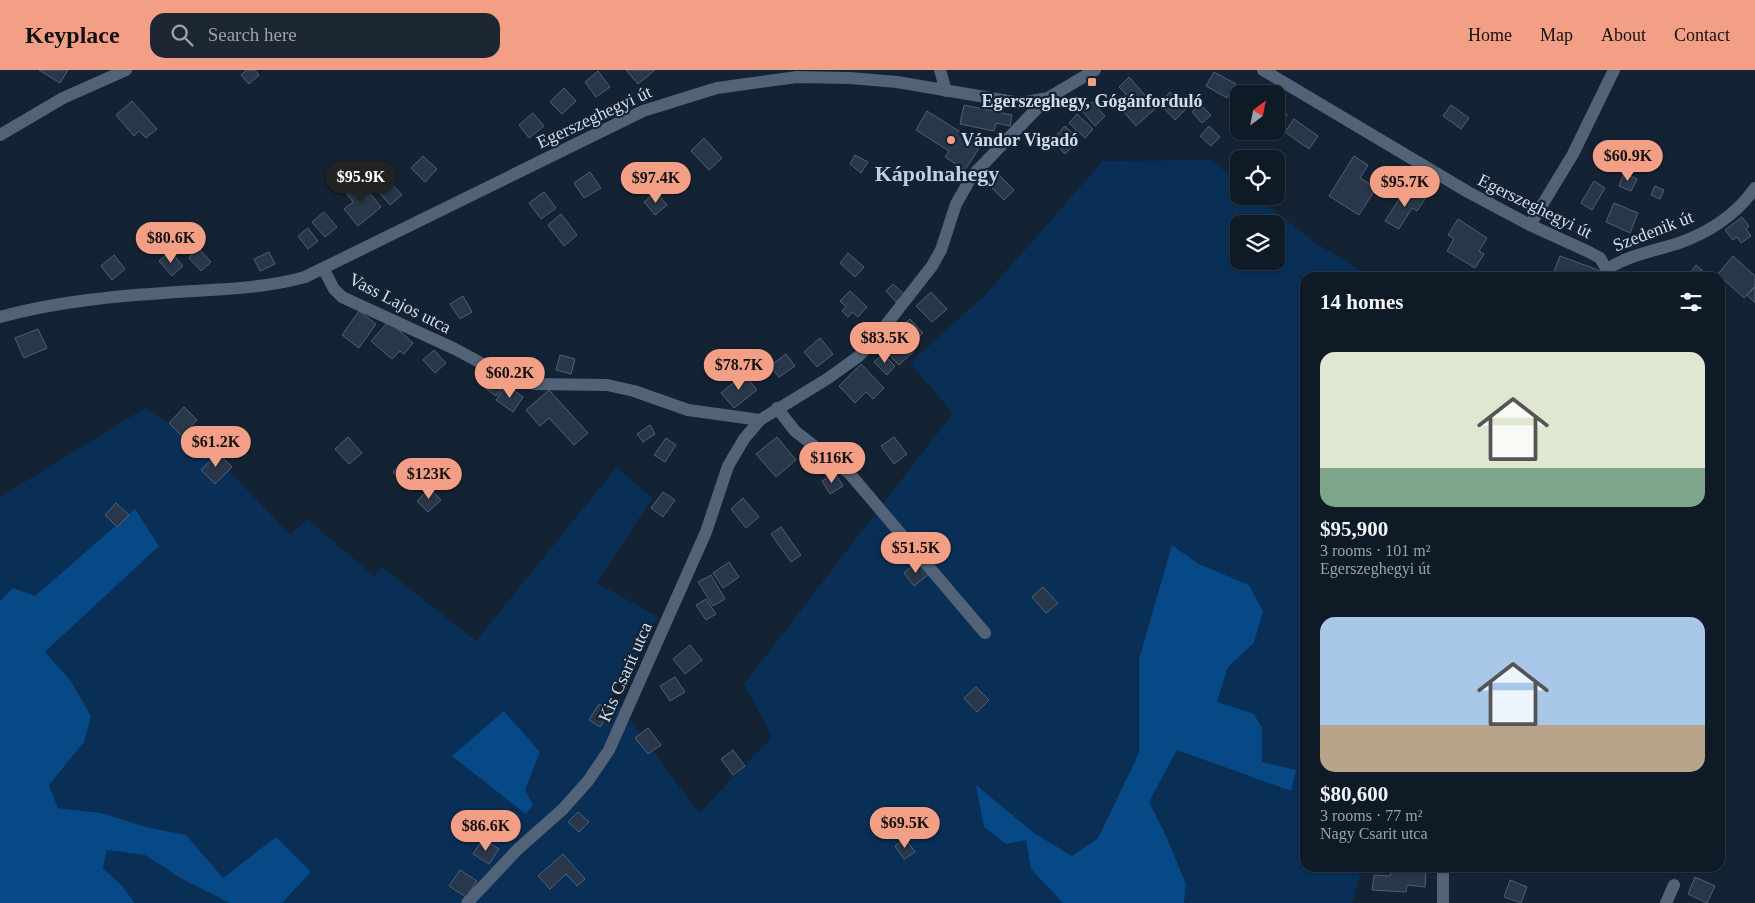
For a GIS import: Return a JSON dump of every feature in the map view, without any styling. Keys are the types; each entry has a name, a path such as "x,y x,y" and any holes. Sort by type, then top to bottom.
{"street":[{"path":"0,135 63,98 126,70"},
{"path":"940,70 946,91"},
{"name":"Egerszeghegyi út","path":"760,420 827,379 859,356 875,339 932,266 941,250 956,204 972,176 1048,98 1095,70"},
{"name":"Egerszeghegyi út","path":"1263,70 1420,165 1530,225 1590,252 1600,258 1608,272"},
{"path":"1530,225 1573,154 1614,70"},
{"name":"Egerszeghegyi út","path":"0,317 75,301 266,286 296,280 324,270 482,189 643,111 717,88 822,73 877,79 1020,103 1048,98"},
{"name":"Szedenik út","path":"1610,272 1622,259 1681,242 1725,221 1743,206 1755,188"},
{"name":"Vass Lajos utca","path":"324,270 334,289 342,298 455,350 510,379 535,384 607,385 634,391 688,410 760,420"},
{"path":"777,408 795,431 850,474 985,633"},
{"name":"Kis Csarit utca","path":"467,903 518,849 563,809 588,781 609,750 706,532 728,466 760,420"},
{"path":"1443,872 1443,903"},
{"path":"1666,903 1674,885"}],"shaded area":[{"path":"1211,160 1230,175 1230,205 1267,205 1280,215 1230,215 1230,270 1285,270 1285,219 1314,242 1363,272 1300,272 1300,872 1361,872 1352,903 1184,903 1186,883 1149,802 1177,750 1291,791 1295,770 1262,762 1262,728 1217,702 1228,667 1254,643 1263,611 1249,585 1199,564 1173,545 1139,659 1139,753 1098,838 1072,856 1034,833 976,785 1026,840 1031,869 1063,903 282,903 311,872 223,879 186,835 146,827 101,813 58,808 49,785 84,742 70,680 45,653 158,546 135,509 35,596 13,588 0,601 0,497 145,408 210,451 290,535 307,519 374,576 382,567 476,641 617,467 652,498 597,583 658,617 612,696 699,813 772,737 744,684 953,413 910,363 986,294 1103,161","holes":["504,711 540,752 525,790"]},
{"path":"135,509 159,546 45,652 70,680 91,716 84,742 49,785 58,808 101,813 146,827 186,835 223,878 276,837 311,872 282,903 230,903 182,879 145,855 107,850 103,868 122,886 135,903 0,903 0,601 13,588 35,596"},
{"path":"1172,545 1199,564 1249,585 1263,611 1254,643 1228,667 1217,702 1254,714 1262,728 1262,762 1296,770 1291,791 1177,750 1149,802 1168,840 1186,884 1184,903 1063,903 1031,869 1026,840 1006,844 984,827 976,785 1034,833 1072,856 1098,838 1139,753 1139,659"},
{"path":"504,711 540,752 525,790 533,805 526,814 452,756"},
{"path":"107,850 145,855 182,879 230,903 135,903 122,886 103,868"}],"building":[{"path":"39,70 68,70 60,83"},
{"path":"246,70 255,70 259,75 249,84 241,75"},
{"path":"626,70 655,70 638,84"},
{"path":"598,71 610,87 596,97 585,82"},
{"path":"1214,72 1236,84 1230,85 1230,93 1227,98 1206,86"},
{"path":"1129,77 1156,108 1136,126 1116,103 1126,94 1119,87"},
{"path":"564,88 576,101 562,114 550,102"},
{"path":"1170,92 1186,109 1175,120 1159,103"},
{"path":"132,101 157,129 146,138 139,131 134,136 116,115"},
{"path":"1092,102 1105,116 1095,126 1082,111"},
{"path":"1200,104 1211,115 1202,123 1192,112"},
{"path":"964,105 1012,115 1010,126 996,123 994,131 960,124"},
{"path":"1451,105 1469,118 1461,129 1443,116"},
{"path":"927,111 981,145 965,170 945,157 949,151 916,130"},
{"path":"533,113 544,126 529,138 519,125"},
{"path":"1077,114 1093,129 1085,138 1069,123"},
{"path":"1294,119 1318,136 1309,149 1285,132"},
{"path":"1065,126 1079,140 1065,154 1052,140"},
{"path":"1209,126 1220,137 1211,146 1200,136"},
{"path":"704,138 722,158 709,170 691,151"},
{"path":"855,155 868,162 861,173 850,164"},
{"path":"423,156 437,169 425,182 411,168"},
{"path":"1354,156 1368,165 1360,178 1376,188 1359,215 1329,196"},
{"path":"590,172 601,188 584,198 574,183"},
{"path":"1624,173 1637,179 1631,191 1619,186"},
{"path":"998,174 1014,190 1004,200 988,184"},
{"path":"358,178 381,207 358,226 344,209 353,202 344,190"},
{"path":"387,179 402,195 390,205 376,189"},
{"path":"1594,181 1605,188 1592,210 1581,203"},
{"path":"1655,186 1664,190 1660,199 1651,195"},
{"path":"1407,187 1425,199 1417,211 1412,208 1399,229 1385,221"},
{"path":"544,192 556,208 541,219 529,203"},
{"path":"656,192 667,205 655,215 644,202"},
{"path":"1614,203 1638,213 1630,233 1606,222"},
{"path":"324,212 337,227 325,237 312,222"},
{"path":"561,214 577,235 564,246 548,225"},
{"path":"1742,217 1749,226 1746,229 1751,236 1741,243 1737,237 1733,240 1725,230"},
{"path":"1458,219 1487,238 1479,251 1484,254 1475,268 1447,251 1454,239 1448,235"},
{"path":"308,228 318,241 308,249 298,236"},
{"path":"198,248 211,262 201,271 189,258"},
{"path":"170,251 183,266 172,276 159,261"},
{"path":"269,252 275,264 260,271 254,259"},
{"path":"848,253 864,267 855,277 840,263"},
{"path":"114,255 125,269 112,280 101,266"},
{"path":"1560,256 1601,271 1601,272 1554,272"},
{"path":"1733,256 1755,276 1755,286 1744,298 1725,280 1725,272 1720,272"},
{"path":"1696,265 1704,272 1691,272"},
{"path":"893,284 904,294 896,302 886,291"},
{"path":"1755,287 1755,303 1747,295"},
{"path":"850,291 867,307 858,317 852,312 848,317 842,311 846,307 840,301"},
{"path":"931,292 947,309 932,322 916,306"},
{"path":"463,296 472,312 460,319 450,304"},
{"path":"359,311 376,324 359,348 342,335"},
{"path":"910,319 923,333 912,343 899,329"},
{"path":"389,321 413,343 404,354 400,351 392,359 371,341"},
{"path":"38,329 47,348 24,358 15,338"},
{"path":"901,337 914,351 899,365 886,352"},
{"path":"820,338 833,354 817,367 804,352"},
{"path":"434,350 446,363 435,373 423,360"},
{"path":"786,354 795,366 779,377 770,366"},
{"path":"883,354 895,366 887,375 874,362"},
{"path":"560,355 575,359 571,374 556,370"},
{"path":"861,364 884,388 873,399 866,392 855,403 839,386"},
{"path":"490,374 505,385 496,396 481,385"},
{"path":"744,374 757,390 734,408 721,393"},
{"path":"507,385 523,397 513,412 496,400"},
{"path":"549,390 588,433 574,445 549,418 540,426 526,410"},
{"path":"184,407 197,420 182,436 169,423"},
{"path":"650,425 655,434 643,442 637,434"},
{"path":"348,437 362,453 349,464 335,449"},
{"path":"777,437 796,460 776,477 756,454"},
{"path":"894,437 907,454 894,464 881,446"},
{"path":"666,438 676,445 665,462 654,455"},
{"path":"218,453 232,467 215,484 201,470"},
{"path":"403,462 415,475 405,485 393,472"},
{"path":"835,473 843,486 830,494 822,481"},
{"path":"430,488 441,500 428,512 417,501"},
{"path":"663,492 675,500 663,517 651,508"},
{"path":"743,498 759,517 746,528 731,509"},
{"path":"116,503 129,515 117,527 105,515"},
{"path":"781,527 801,555 791,562 771,534"},
{"path":"918,561 929,574 914,586 904,573"},
{"path":"729,562 739,577 723,588 713,573"},
{"path":"711,575 725,599 713,606 698,582"},
{"path":"1043,587 1058,603 1046,613 1032,597"},
{"path":"706,599 716,614 706,620 696,605"},
{"path":"690,645 702,660 685,674 673,659"},
{"path":"675,677 685,692 670,701 660,686"},
{"path":"976,687 989,700 977,712 964,698"},
{"path":"599,704 610,710 600,727 589,720"},
{"path":"648,728 661,745 648,754 635,738"},
{"path":"733,750 745,766 733,775 721,759"},
{"path":"578,812 589,822 579,832 568,822"},
{"path":"483,839 499,849 489,864 473,854"},
{"path":"906,839 915,852 904,859 895,846"},
{"path":"563,854 585,879 577,886 566,874 550,889 538,876"},
{"path":"460,870 477,881 466,897 449,886"},
{"path":"1391,872 1426,872 1425,887 1407,885 1406,892 1372,890 1374,875 1390,876"},
{"path":"1695,877 1715,886 1707,903 1688,894"},
{"path":"1510,880 1527,887 1521,903 1504,897"}],"place":[{"name":"Egerszeghegy, Gógánforduló","path":"1092,82"},
{"name":"Vándor Vigadó","path":"951,140"}],"district":[{"name":"Kápolnahegy","path":"937,173"}]}
